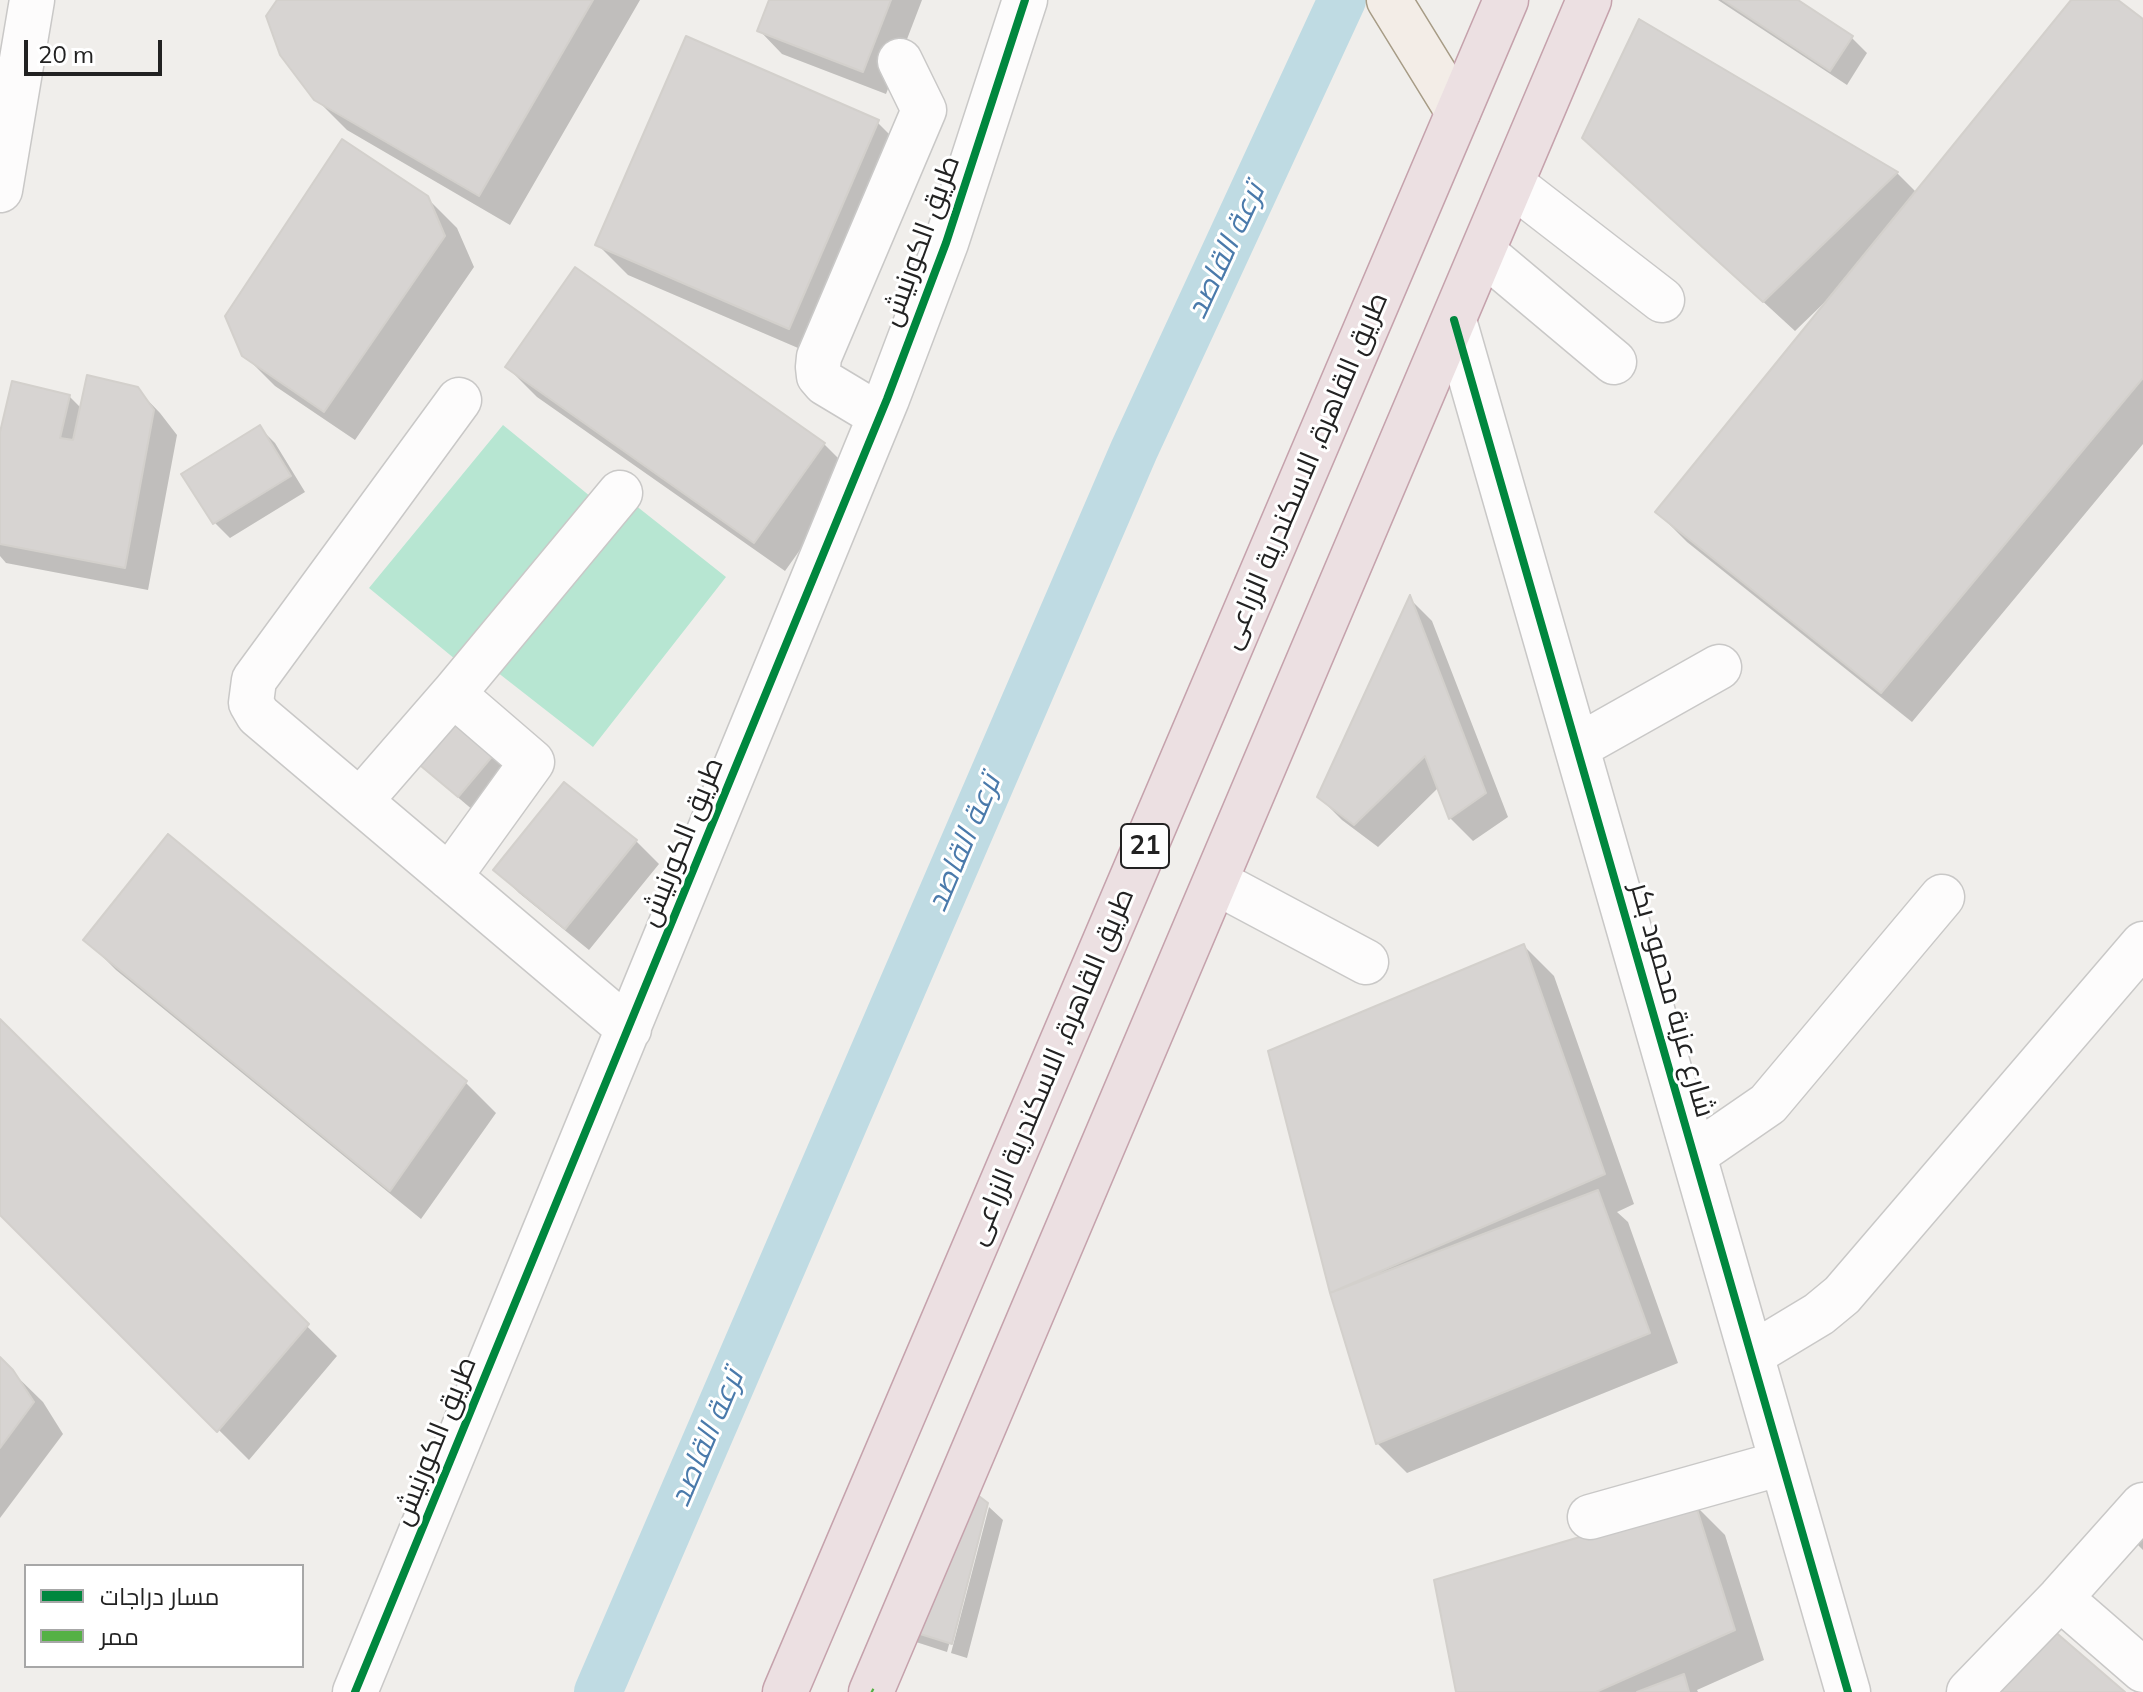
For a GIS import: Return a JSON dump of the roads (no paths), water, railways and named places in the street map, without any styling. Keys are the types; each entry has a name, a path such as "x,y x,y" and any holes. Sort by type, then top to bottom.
{"highway":[{"name":"طريق القاهرة, الاسكندرية الزراعى","path":"785,1692 1506,0"},
{"path":"871,1692 1589,0"}],"main road":[{"path":"1389,0 1458,112"}],"street":[{"path":"0,190 32,0"},
{"name":"طريق الكورنيش","path":"355,1692 880,416 946,243 1025,0"},
{"path":"880,416 825,383 819,376 818,367 819,357 924,110 900,61"},
{"path":"1512,184 1662,300"},
{"path":"1483,252 1614,362"},
{"name":"شارع عزبة محمود بكر","path":"1454,320 1848,1692"},
{"path":"459,400 254,680 251,703 258,715 629,1029"},
{"path":"360,801 620,493"},
{"path":"1577,747 1719,667"},
{"path":"449,877 532,762 453,694"},
{"path":"1216,882 1366,962"},
{"path":"1694,1155 1768,1104 1942,897"},
{"path":"1751,1355 1819,1314 1842,1295 2143,944"},
{"path":"1590,1517 1782,1463"},
{"path":"1969,1692 2060,1598 2143,1505"},
{"path":"2060,1598 2143,1670"}],"waterway":[{"name":"ترعة القاصد","path":"598,1692 1134,450 1342,0"}]}
